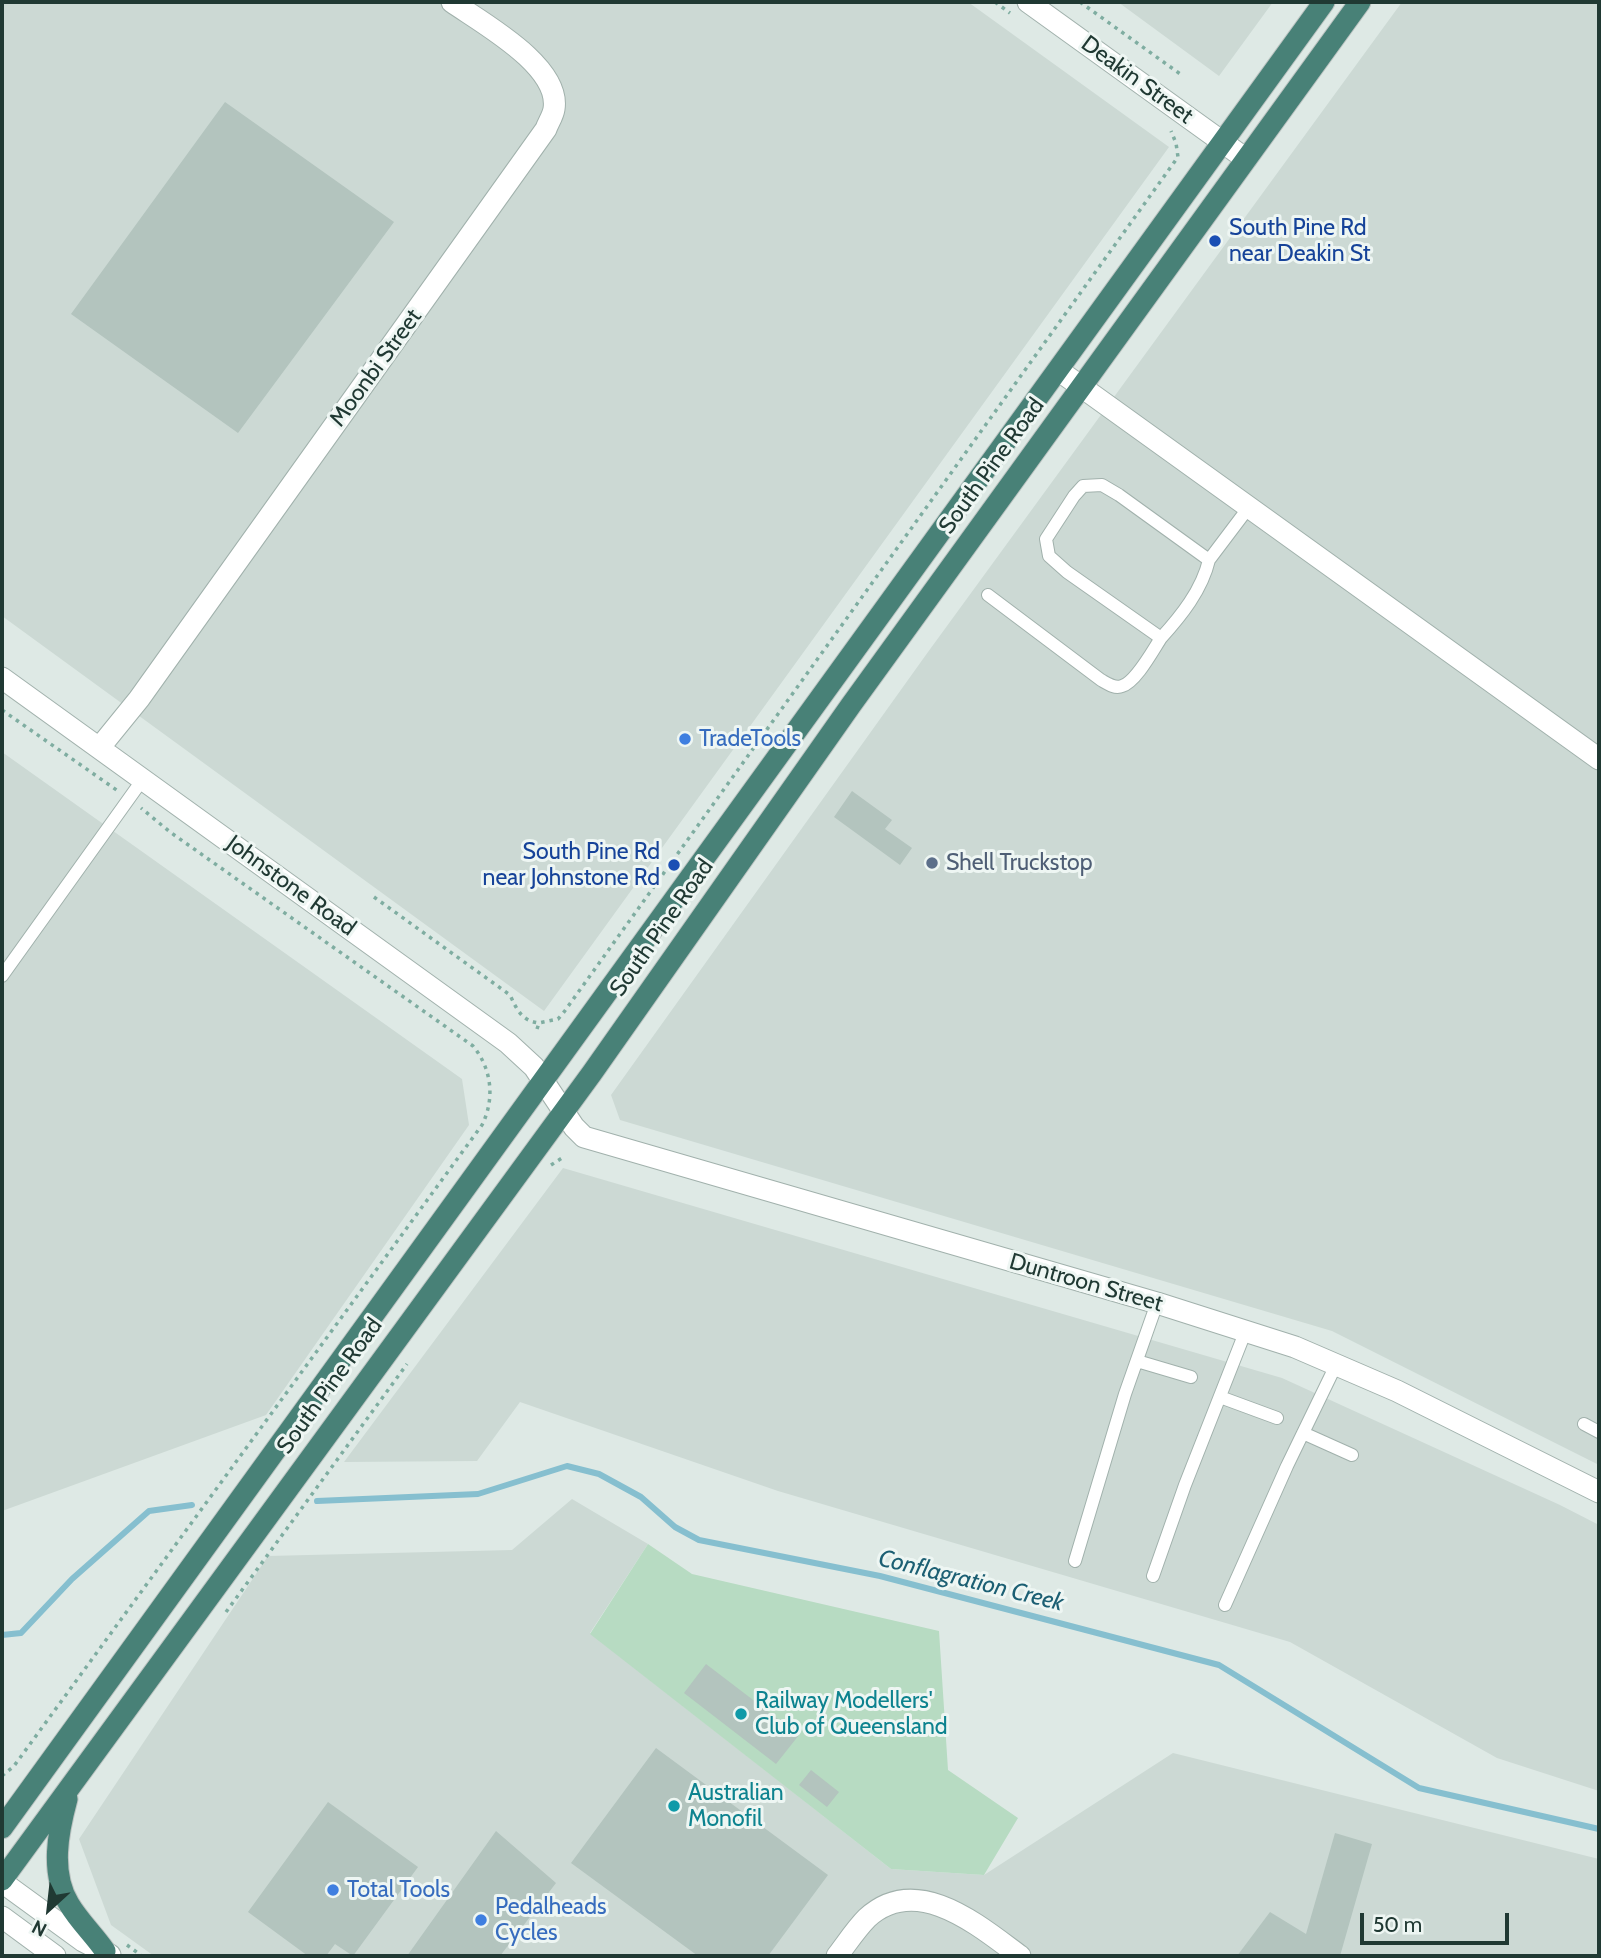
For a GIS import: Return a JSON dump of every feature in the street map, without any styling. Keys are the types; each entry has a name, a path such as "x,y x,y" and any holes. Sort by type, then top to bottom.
{"highway":[{"name":"South Pine Road","path":"2,1828 1324,2"},
{"name":"South Pine Road","path":"2,1881 597,1065 844,715 1360,2"},
{"path":"71,1787 59,1829 58,1870 61,1887 68,1903 114,1950"},
{"path":"2,1807 23,1798"}],"street":[{"name":"Moonbi Street","path":"100,747 139,699 546,130 554,108 552,90 535,62 452,2"},
{"name":"Deakin Street","path":"1028,2 1246,159"},
{"path":"1058,370 1599,759"},
{"name":"Johnstone Road","path":"2,678 508,1043 525,1058 563,1110"},
{"name":"Duntroon Street","path":"563,1110 579,1133 589,1139 1157,1303 1295,1347 1397,1391 1599,1492"},
{"path":"2,1881 83,1941 114,1950"},
{"path":"837,1956 869,1917 886,1905 905,1900 948,1908 969,1919 1020,1956"},
{"path":"2,1917 55,1956"}],"lane":[{"path":"1161,638 1067,572 1049,556 1046,539 1051,529 1083,486 1102,485 1209,560"},
{"path":"988,595 1113,686 1123,686 1132,679 1196,594 1209,560 1249,507"},
{"path":"2,976 143,779"},
{"path":"1074,1561 1157,1303"},
{"path":"1153,1576 1185,1485 1246,1330"},
{"path":"1137,1362 1191,1377"},
{"path":"1225,1605 1336,1365"},
{"path":"1220,1397 1277,1418"},
{"path":"1584,1424 1599,1432"},
{"path":"1303,1433 1352,1455"}],"path":[{"path":"1080,2 1183,76"},
{"path":"373,897 408,919 416,928 510,995 528,1022 538,1026 558,1019 1178,157 1170,129"},
{"path":"2,710 472,1046 481,1056 491,1086 491,1103 482,1125 14,1766 2,1776"},
{"path":"548,1167 562,1158"},
{"path":"219,1620 410,1359"},
{"path":"114,1950 142,1956"}],"shaded area":[{"path":"2,2 968,2 1169,147 544,1011 2,616"},
{"path":"1118,2 1273,2 1219,76"},
{"path":"1402,2 1599,2 1599,1465 1332,1331 620,1120 611,1095 928,652"},
{"path":"2,752 462,1079 469,1125 266,1415 2,1511"},
{"path":"563,1168 1282,1378 1599,1525 1599,1791 1497,1758 1290,1642 778,1491 520,1402 477,1461 344,1462"},
{"path":"572,1499 648,1544 590,1633 891,1869 984,1875 1173,1753 1599,1859 1599,1956 154,1956 111,1925 79,1839 268,1556 512,1550"}],"green space":[{"path":"648,1544 692,1574 939,1631 948,1770 1018,1818 984,1875 891,1869 590,1634"}],"building":[{"path":"225,102 394,222 238,433 71,314"},
{"path":"852,791 892,820 885,829 912,848 900,865 834,817"},
{"name":"Railway Modellers' Club of Queensland","path":"706,1664 799,1735 776,1764 684,1693"},
{"name":"Australian Monofil","path":"656,1748 828,1875 768,1956 698,1956 571,1863"},
{"path":"811,1770 839,1792 827,1807 799,1785"},
{"name":"Total Tools","path":"328,1802 418,1867 353,1956 335,1944 326,1956 308,1956 248,1912"},
{"name":"Pedalheads Cycles","path":"496,1831 556,1883 500,1956 407,1956"},
{"path":"1335,1833 1372,1844 1340,1956 1237,1956 1270,1912 1306,1934"}],"waterway":[{"name":"Conflagration Creek","path":"317,1501 478,1494 567,1466 599,1474 641,1497 675,1527 699,1540 880,1576 1219,1665 1419,1788 1599,1829"},
{"name":"Conflagration Creek","path":"2,1635 21,1633 72,1579 149,1511 192,1505"}],"place":[{"name":"South Pine Rd near Deakin St","path":"1215,241"},
{"name":"TradeTools","path":"685,739"},
{"name":"Shell Truckstop","path":"932,863"},
{"name":"South Pine Rd near Johnstone Rd","path":"674,865"},
{"name":"Railway Modellers' Club of Queensland","path":"741,1714"},
{"name":"Australian Monofil","path":"674,1806"},
{"name":"Total Tools","path":"333,1890"},
{"name":"Pedalheads Cycles","path":"481,1920"}]}
